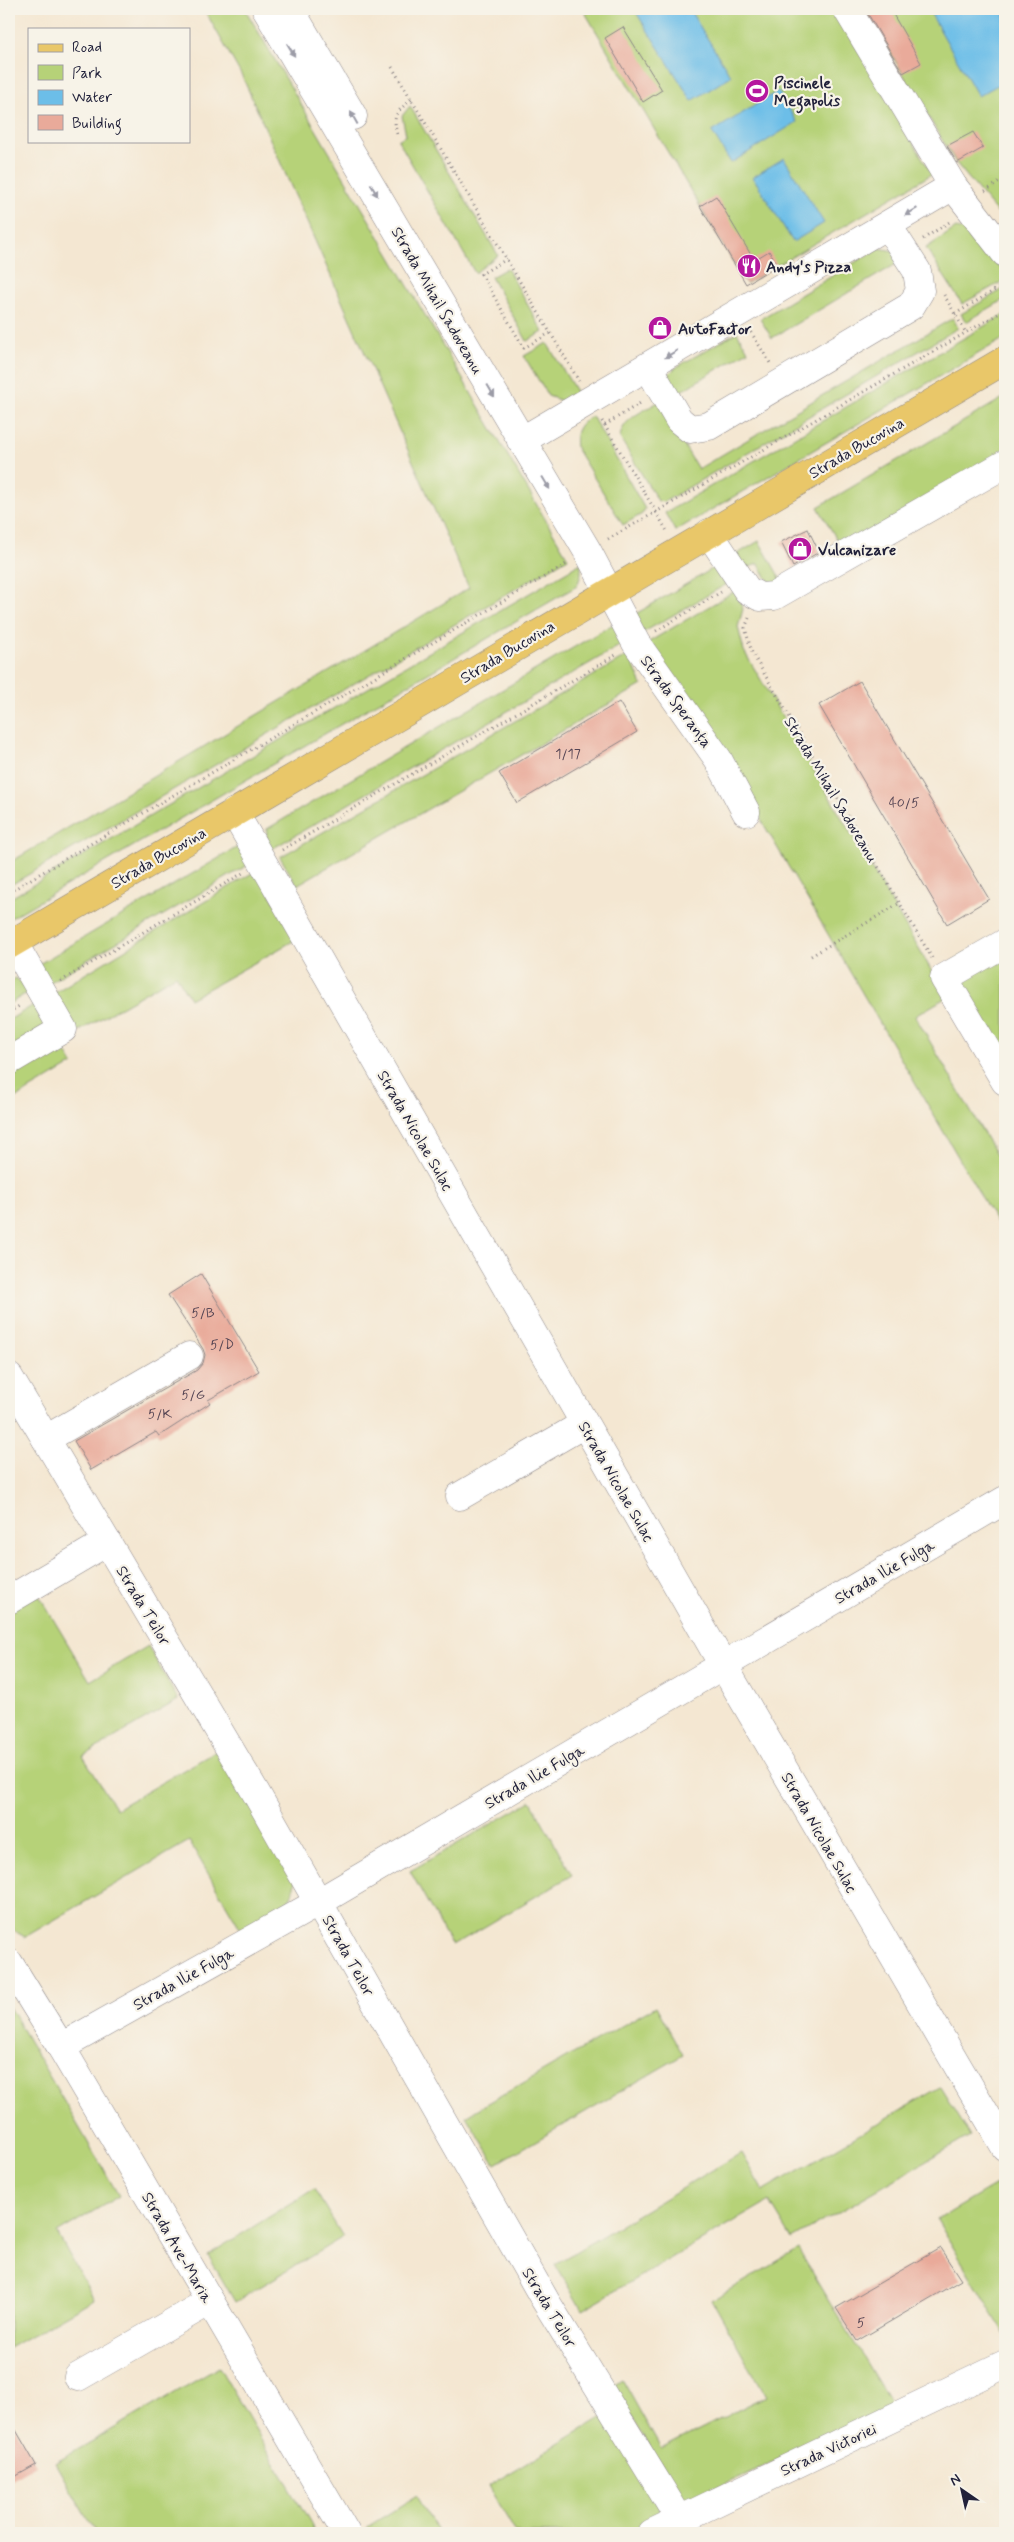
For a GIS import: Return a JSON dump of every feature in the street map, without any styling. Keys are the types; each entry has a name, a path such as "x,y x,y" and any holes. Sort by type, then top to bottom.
{"main road":[{"name":"Strada Bucovina","path":"11,944 617,586 1005,360"}],"street":[{"name":"Strada Mihail Sadoveanu","path":"266,9 529,437 617,586"},
{"name":"Strada Mihail Sadoveanu","path":"290,9 529,437 602,543 617,586"},
{"path":"847,9 953,186 1005,253"},
{"path":"529,437 590,401 654,379 740,312 953,186"},
{"path":"654,379 679,420 690,429 709,426 911,306 920,291 917,271 888,226"},
{"path":"709,532 749,589 774,596 1005,464"},
{"name":"Strada Speranța","path":"617,586 636,643 718,759 746,812"},
{"name":"Strada Nicolae Sulac","path":"234,812 723,1665 1005,2147"},
{"path":"1005,943 944,978 1005,1081"},
{"path":"9,1061 63,1029 11,944"},
{"path":"46,1439 189,1356"},
{"name":"Strada Teilor","path":"9,1377 319,1902 540,2292 684,2526"},
{"path":"460,1496 584,1424"},
{"name":"Strada Ilie Fulga","path":"60,2047 319,1902 1005,1500"},
{"path":"9,1600 107,1542"},
{"name":"Strada Ave-Maria","path":"9,1963 346,2533"},
{"path":"78,2378 210,2301"},
{"name":"Strada Victoriei","path":"652,2533 684,2526 1005,2364"}],"path":[{"path":"392,67 656,512"},
{"path":"397,134 394,120 398,111 412,99"},
{"path":"904,250 953,220 958,221"},
{"path":"507,259 481,274 524,348 550,333"},
{"path":"955,314 1005,284"},
{"path":"602,543 1005,310"},
{"path":"740,312 782,383"},
{"path":"605,425 654,379"},
{"path":"9,892 574,560"},
{"path":"9,1012 636,643 749,589"},
{"name":"Strada Mihail Sadoveanu","path":"749,589 745,628 752,653 944,978"},
{"path":"811,956 900,903"}],"green space":[{"path":"204,9 245,9 568,558 9,886 9,863 469,588 243,78"},
{"name":"Piscinele Megapolis","path":"583,9 834,9 932,174 746,284"},
{"path":"864,9 1005,9 1005,222 956,163"},
{"path":"410,106 498,255 475,273 398,140 406,135 402,116"},
{"path":"956,228 966,231 1005,272 1005,280 962,304 926,248"},
{"path":"879,248 894,251 898,263 772,338 760,319"},
{"path":"507,268 543,332 527,341 491,277"},
{"path":"1005,288 1005,299 966,322 961,314"},
{"path":"1005,314 1005,338 675,531 665,513"},
{"path":"953,318 958,328 664,502 658,501 620,438 629,420 658,402 698,469"},
{"path":"737,332 748,351 676,394 666,385 669,374 675,368"},
{"path":"547,343 580,398 565,402 548,396 524,356"},
{"path":"1005,397 1005,456 843,550 818,507"},
{"path":"592,416 645,509 642,514 623,525 576,448 576,433 580,425"},
{"path":"759,541 784,585 774,590 758,563 743,571 734,556"},
{"path":"581,563 581,575 577,586 9,919 9,899"},
{"path":"717,566 727,584 637,636 627,619"},
{"path":"735,591 743,609 738,627 744,651 947,997 915,1016 1005,1170 1005,1237 722,753 647,643"},
{"path":"615,623 626,642 270,850 266,842 267,829"},
{"path":"629,655 642,685 297,885 280,857"},
{"path":"236,848 246,850 253,862 45,985 39,964"},
{"path":"257,870 295,940 190,999 176,975 81,1030 71,1031 52,994"},
{"path":"1005,931 1005,1057 950,963"},
{"path":"16,978 30,991 9,1004 9,982"},
{"path":"37,1003 51,1027 9,1052 9,1020"},
{"path":"58,1039 73,1064 9,1102 9,1068"},
{"path":"9,1586 40,1597 90,1681 148,1646 178,1700 83,1756 116,1809 220,1749 295,1880 289,1900 277,1913 243,1933 189,1841 25,1937 9,1928"},
{"path":"531,1801 572,1875 452,1946 410,1871"},
{"path":"656,2006 683,2055 496,2164 466,2116"},
{"path":"9,2007 119,2196 57,2233 94,2299 9,2348"},
{"path":"940,2087 970,2136 792,2239 769,2201 582,2310 555,2264 741,2153 763,2191"},
{"path":"998,2184 1005,2188 1005,2335 937,2220"},
{"path":"314,2189 343,2237 235,2302 208,2255"},
{"path":"798,2249 893,2407 686,2502 677,2494 613,2385 622,2379 661,2449 766,2396 712,2300"},
{"path":"219,2367 316,2533 96,2533 55,2463"},
{"path":"608,2414 661,2509 656,2517 634,2533 516,2533 488,2486"},
{"path":"417,2496 439,2533 370,2533 367,2527"}],"water":[{"path":"634,9 689,9 731,76 692,101"},
{"path":"928,9 1005,9 1005,81 978,96"},
{"path":"778,91 797,122 731,163 712,132"},
{"path":"784,158 824,223 793,242 753,177"}],"building":[{"path":"865,9 890,9 921,63 903,73"},
{"path":"623,27 662,90 643,102 605,38"},
{"path":"973,132 983,148 957,163 947,146"},
{"path":"716,196 754,260 769,251 777,265 746,284 700,206"},
{"path":"808,529 819,552 793,567 781,542"},
{"path":"860,681 989,899 947,924 819,705"},
{"path":"619,702 637,732 517,803 499,773"},
{"path":"201,1274 259,1371 208,1400 210,1403 159,1436 156,1432 91,1470 74,1441 197,1370 203,1363 205,1355 203,1349 168,1295"},
{"path":"940,2248 961,2280 857,2341 836,2308"},
{"path":"9,2418 36,2465 9,2480"}],"place":[{"name":"Piscinele Megapolis","path":"757,91"},
{"name":"Andy's Pizza","path":"749,266"},
{"name":"AutoFactor","path":"660,328"},
{"name":"Vulcanizare","path":"800,549"}]}
